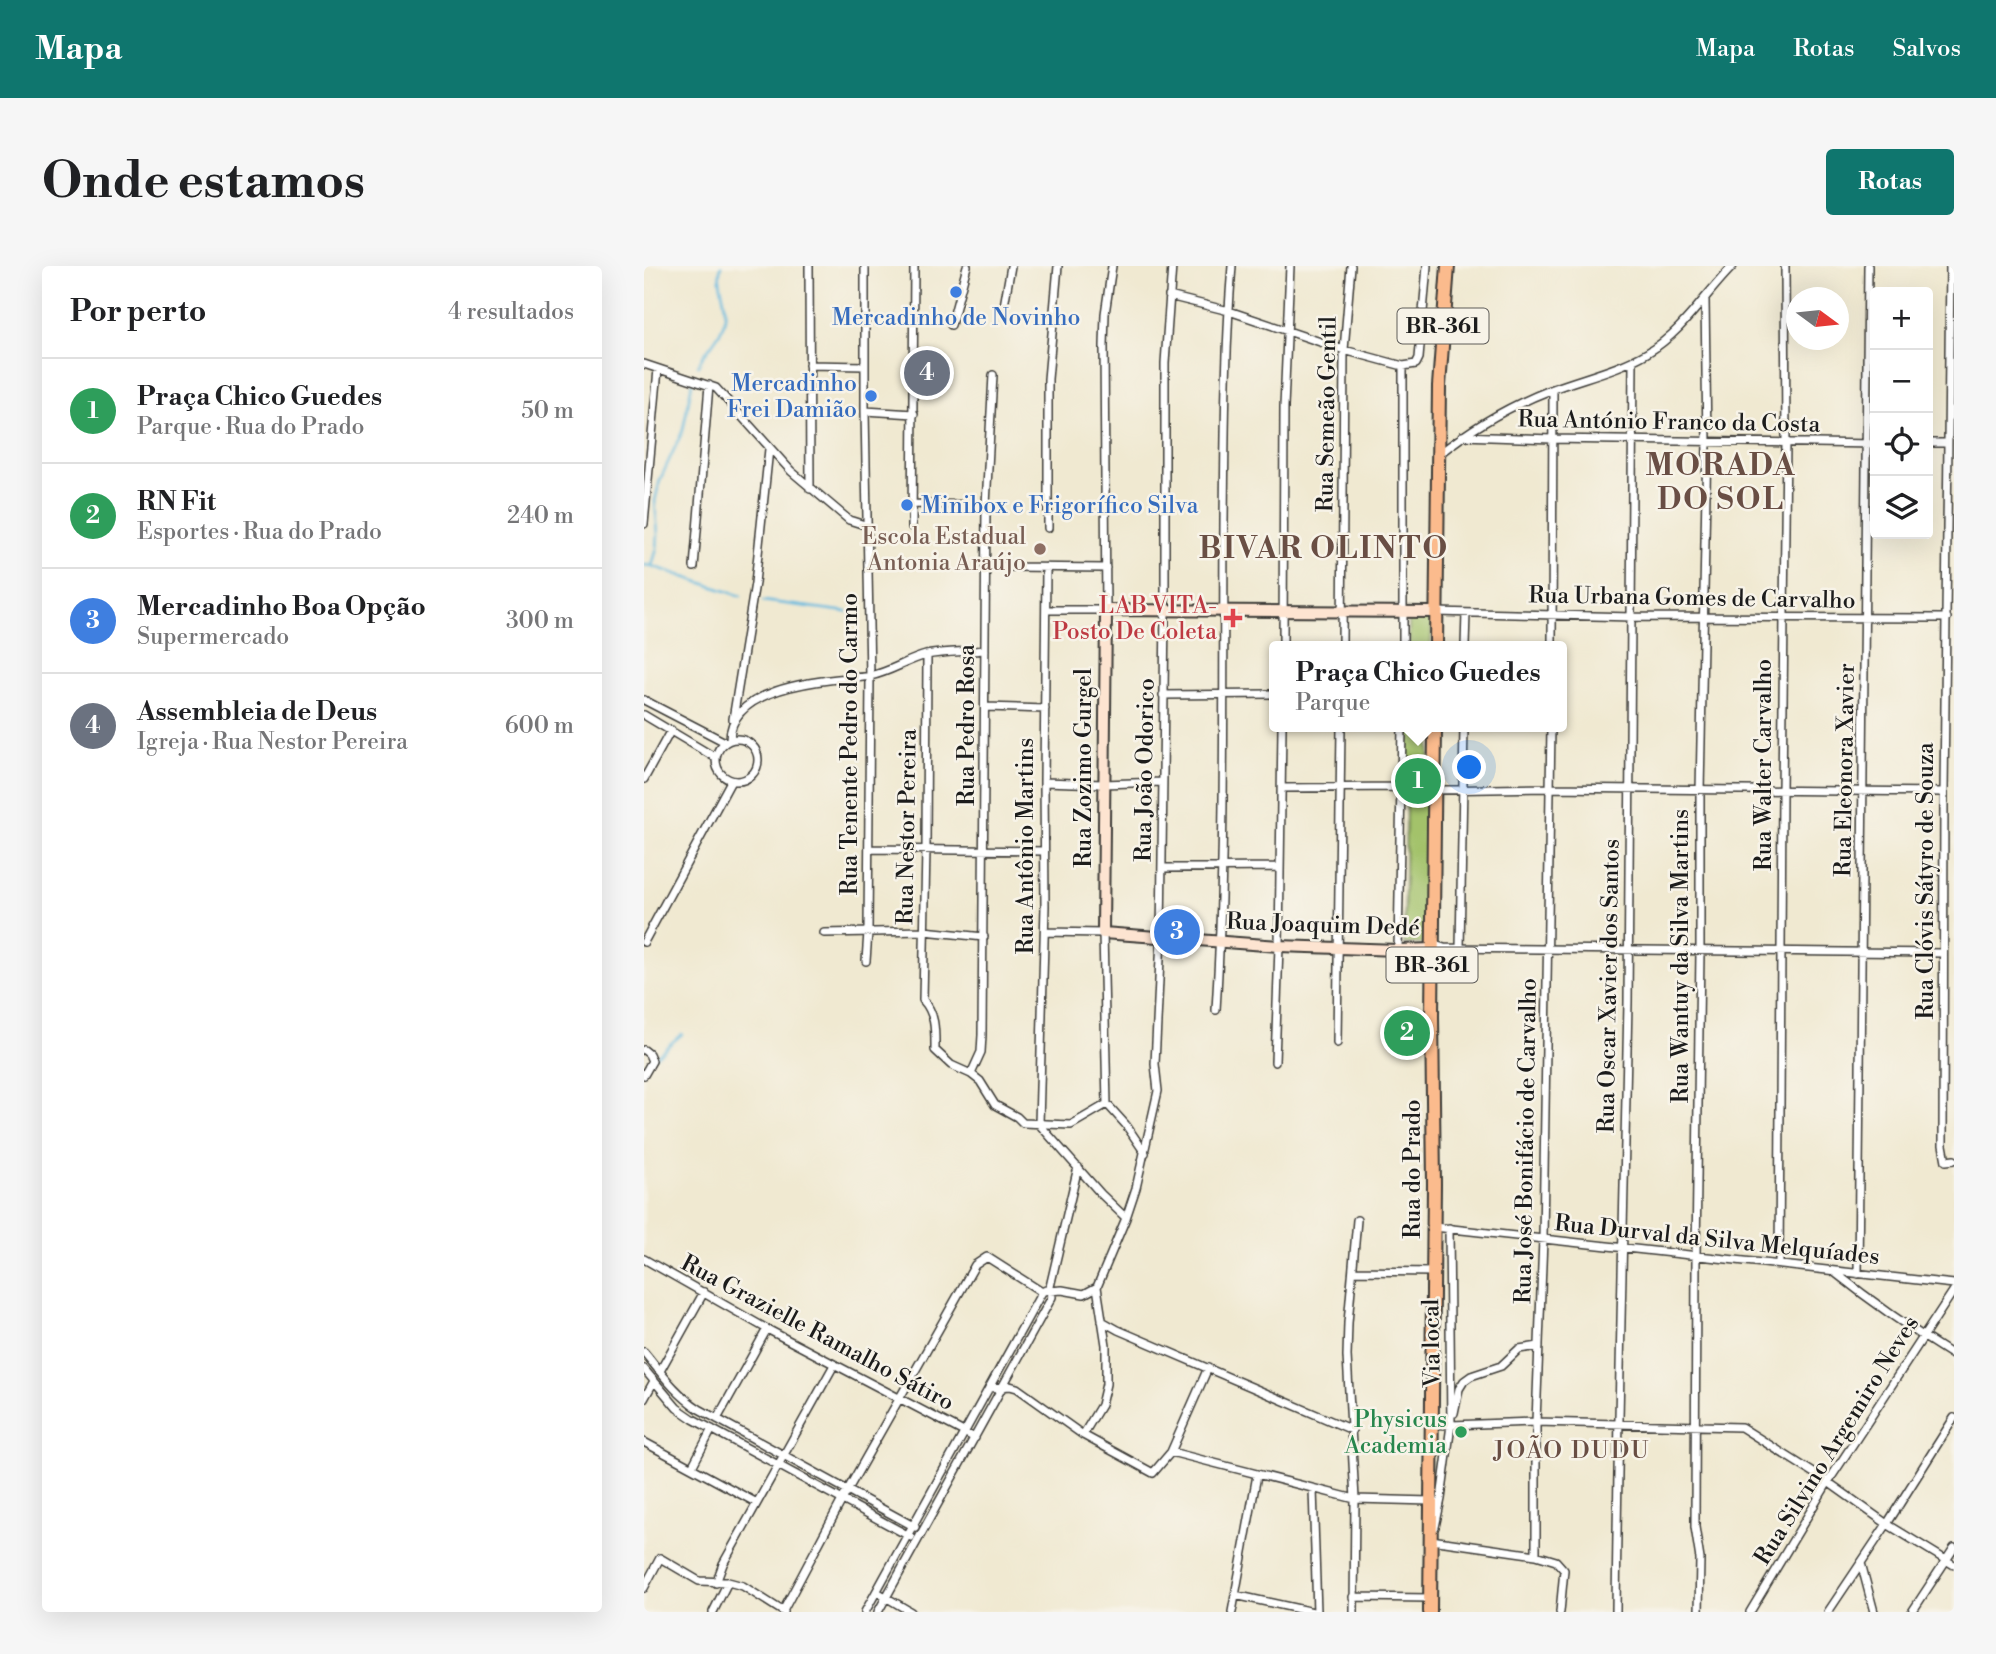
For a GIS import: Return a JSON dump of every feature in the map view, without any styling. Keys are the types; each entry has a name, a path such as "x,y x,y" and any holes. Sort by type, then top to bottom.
{"main road":[{"name":"BR-361","path":"1436,641 1439,386 1448,266"},
{"name":"Rua do Prado","path":"1430,1612 1436,949 1435,732"}],"street":[{"path":"809,266 810,489"},
{"name":"Rua Tenente Pedro do Carmo","path":"865,266 870,677 866,961"},
{"path":"912,527 914,266"},
{"path":"951,325 967,266"},
{"path":"1004,306 1011,266"},
{"path":"1048,528 1048,379 1058,266"},
{"name":"Rua Zozimo Gurgel","path":"1107,1104 1103,784 1106,610 1104,346 1112,266"},
{"name":"Rua João Odorico","path":"1097,1287 1126,1218 1145,1153 1158,1091 1156,1064 1161,938 1165,611 1165,363 1172,266"},
{"path":"1216,1010 1220,941 1224,694 1225,405 1232,266"},
{"path":"1283,641 1284,407 1290,266"},
{"name":"Rua Semeão Gentil","path":"1342,641 1344,350 1351,266"},
{"path":"1169,296 1228,311 1344,350 1404,366 1416,364 1419,358 1427,266"},
{"path":"1437,456 1462,436 1493,417 1553,389 1596,376 1649,352 1688,320 1733,266"},
{"name":"Rua Walter Carvalho","path":"1779,1264 1785,266"},
{"name":"Rua Eleonora Xavier","path":"1868,266 1870,413"},
{"name":"Rua Clóvis Sátyro de Souza","path":"1950,266 1943,953 1943,1145 1950,1160"},
{"name":"Rua Wantuy da Silva Martins","path":"1699,1612 1700,1559 1695,1527 1696,1255 1700,790 1707,442 1705,300"},
{"name":"Rua Oscar Xavier dos Santos","path":"1616,1612 1628,951 1633,360"},
{"path":"644,364 709,385 721,392 769,449 810,489 849,520 868,526"},
{"path":"808,365 865,366"},
{"path":"1403,641 1404,366"},
{"path":"644,524 658,369"},
{"name":"Rua Pedro Rosa","path":"971,1074 981,1052 982,1035 986,505 993,374"},
{"path":"695,567 709,385"},
{"path":"1552,641 1553,389"},
{"path":"865,411 914,414"},
{"name":"Rua António Franco da Costa","path":"1462,436 1870,444"},
{"path":"1933,443 1948,443"},
{"path":"727,741 755,583 769,449"},
{"name":"Rua Eleonora Xavier","path":"1858,1274 1862,792 1870,473"},
{"path":"913,504 986,505"},
{"path":"986,564 1106,568"},
{"name":"Rua Antônio Martins","path":"1039,1124 1045,932 1046,568"},
{"path":"1046,610 1436,612"},
{"name":"Rua Urbana Gomes de Carvalho","path":"1436,612 1705,618 1947,618"},
{"path":"1465,641 1466,613"},
{"path":"732,724 746,707 774,691 848,678 870,677 927,655 985,650"},
{"name":"Rua Nestor Pereira","path":"927,655 923,1000 933,1014 935,1050 951,1065 971,1074"},
{"path":"1163,695 1269,694"},
{"path":"644,700 727,741"},
{"path":"986,708 1045,709"},
{"path":"644,715 716,758"},
{"path":"644,779 671,730"},
{"path":"1275,1062 1282,732"},
{"path":"1337,1043 1341,732"},
{"path":"1398,950 1402,732"},
{"path":"1460,948 1464,732"},
{"name":"Rua José Bonifácio de Carvalho","path":"1536,1555 1536,1422 1543,1239 1550,732"},
{"path":"742,739 753,745 758,762 749,778 737,782 721,775 716,758 720,746 727,741 742,739"},
{"path":"644,942 731,781"},
{"path":"1044,782 1162,782"},
{"path":"1282,788 1401,787"},
{"path":"1434,790 1549,788 1944,792"},
{"path":"869,849 1044,851"},
{"path":"1162,868 1279,867"},
{"path":"824,933 924,931 984,937"},
{"name":"Rua Joaquim Dedé","path":"1045,932 1104,933 1279,946 1436,949"},
{"path":"1436,949 1943,953"},
{"path":"644,1050 652,1061 644,1075"},
{"path":"971,1074 980,1082 995,1105 1023,1123 1071,1125 1107,1104 1126,1125 1145,1153"},
{"path":"1039,1124 1126,1218"},
{"path":"878,1612 1003,1388 1048,1293 1077,1167"},
{"path":"1354,1612 1355,1499 1348,1385 1348,1323 1357,1220"},
{"name":"Rua Durval da Silva Melquíades","path":"1434,1227 1954,1284"},
{"name":"Via local","path":"1431,1540 1441,1499 1451,1425 1449,1228"},
{"path":"645,1585 660,1558 699,1581 743,1586 783,1611 898,1399 975,1265 987,1257 1048,1293 1062,1290 1084,1294 1097,1287 1106,1345 1106,1384 1101,1405 1083,1435"},
{"name":"Rua Grazielle Ramalho Sátiro","path":"644,1259 767,1329 975,1438"},
{"path":"1353,1271 1433,1272"},
{"path":"1833,1271 1866,1298 1954,1356"},
{"name":"Rua Silvino Argemiro Neves","path":"1751,1612 1828,1482 1954,1290"},
{"path":"660,1371 705,1292"},
{"path":"865,1612 989,1388 1048,1293"},
{"path":"1102,1321 1352,1430"},
{"path":"717,1419 767,1329"},
{"path":"1451,1425 1459,1389 1464,1381 1501,1366 1519,1349 1539,1346"},
{"path":"644,1352 682,1398 922,1531"},
{"path":"716,1583 723,1564 834,1365"},
{"path":"989,1388 1017,1388 1083,1435 1153,1472 1171,1452 1208,1368"},
{"path":"644,1370 677,1408 916,1541"},
{"path":"644,1399 654,1381"},
{"path":"1828,1612 1954,1418"},
{"path":"1432,1424 1536,1422 1741,1427 1954,1565"},
{"path":"692,1467 712,1429"},
{"path":"644,1442 757,1503"},
{"path":"1171,1452 1355,1499 1431,1501"},
{"path":"1232,1612 1257,1475"},
{"path":"1235,1595 1315,1612 1313,1489"},
{"path":"1431,1540 1536,1555 1556,1561 1564,1570 1560,1612"},
{"path":"1912,1612 1954,1548"},
{"path":"1861,1563 1874,1612"},
{"path":"713,1612 728,1583"},
{"path":"877,1592 911,1612"},
{"path":"1353,1597 1430,1598"}],"green space":[{"path":"1409,618 1432,618 1431,641 1409,641"},
{"path":"1407,732 1430,732 1426,944 1404,944"}],"waterway":[{"path":"698,365 724,323 721,266"},
{"path":"652,566 658,534 655,501 660,480 683,430 692,383"},
{"path":"644,565 741,596"},
{"path":"763,601 847,612"},
{"path":"656,1056 682,1034"}],"place":[{"name":"Mercadinho de Novinho","path":"956,292"},
{"name":"Assembleia de Deus","path":"927,373"},
{"name":"Mercadinho Frei Damião","path":"871,396"},
{"name":"Minibox e Frigorífico Silva","path":"907,505"},
{"name":"Escola Estadual Antonia Araújo","path":"1040,549"},
{"name":"LAB VITA- Posto De Coleta","path":"1233,618"},
{"name":"Praça Chico Guedes","path":"1418,781"},
{"name":"Mercadinho Boa Opção","path":"1177,932"},
{"name":"RN Fit","path":"1407,1033"},
{"name":"Physicus Academia","path":"1461,1432"}],"district":[{"name":"MORADA DO SOL","path":"1721,482"},
{"name":"BIVAR OLINTO","path":"1324,548"},
{"name":"JOÃO DUDU","path":"1572,1450"}]}
